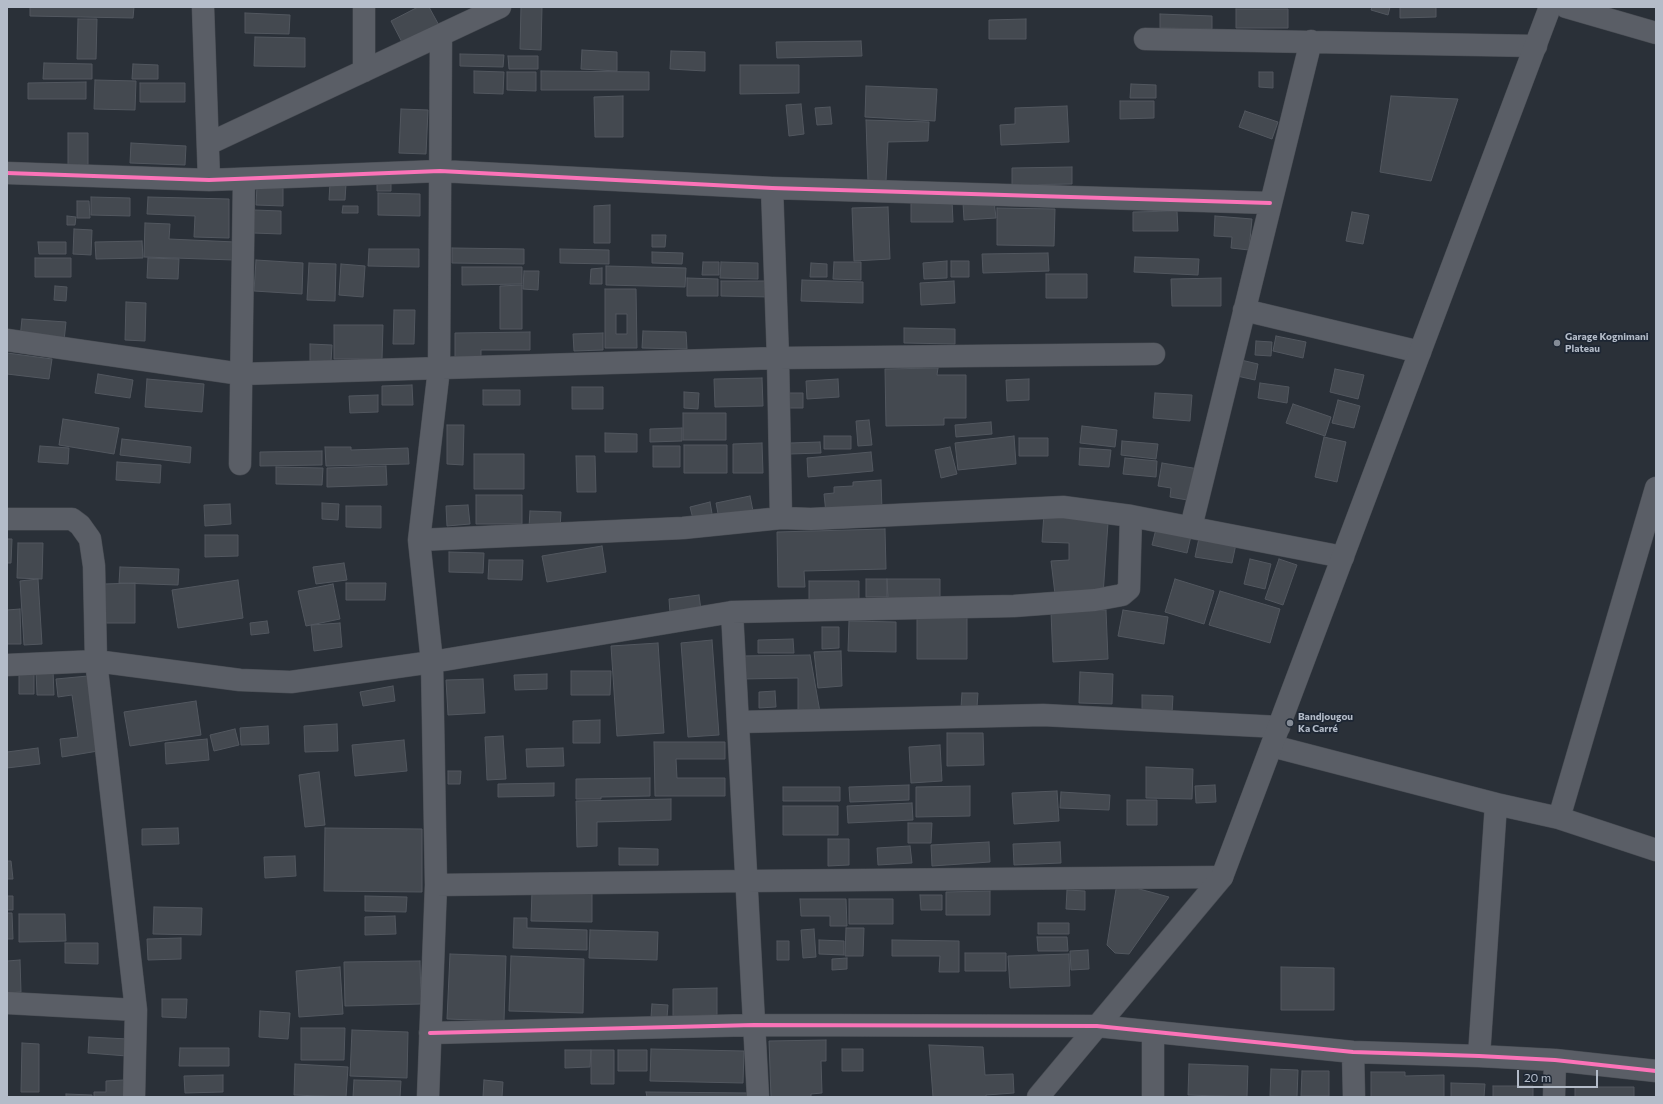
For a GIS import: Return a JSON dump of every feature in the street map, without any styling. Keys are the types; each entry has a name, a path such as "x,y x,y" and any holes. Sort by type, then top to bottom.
{"street":[{"path":"203,7 209,180"},
{"path":"364,7 364,71"},
{"path":"208,144 500,7"},
{"path":"1038,1097 1222,877 1550,7"},
{"path":"1566,7 1656,33"},
{"path":"428,1097 436,885 432,662 419,540 439,369 441,35"},
{"path":"1145,38 1536,46"},
{"path":"1191,527 1311,41"},
{"path":"7,172 209,180 440,171 772,188 1270,203"},
{"path":"240,464 244,179"},
{"path":"772,188 778,358 781,518"},
{"path":"1244,310 1420,352"},
{"path":"7,340 241,374 778,358 1154,354"},
{"path":"1559,818 1656,488"},
{"path":"419,540 682,528 781,518 811,519 1063,507 1131,516 1343,557"},
{"path":"7,665 96,661 240,680 291,682 432,662 732,612 1014,606 1095,600 1122,595 1129,589 1131,516"},
{"path":"7,519 72,519 80,525 90,539 94,566 96,661 136,1010 134,1097"},
{"path":"732,612 758,1097"},
{"path":"738,722 1043,715 1275,736 1496,804 1559,818 1656,850"},
{"path":"1479,1056 1496,804"},
{"path":"436,885 1222,877"},
{"path":"7,1004 136,1010"},
{"path":"430,1033 754,1025 1097,1026 1353,1052 1555,1060 1656,1071"},
{"path":"1153,1032 1153,1097"},
{"path":"1353,1052 1354,1097"},
{"path":"1554,1097 1555,1060"}],"building":[{"path":"30,7 134,7 133,18 30,16"},
{"path":"418,7 429,7 441,29 405,48 391,21"},
{"path":"521,7 542,7 541,50 520,49"},
{"path":"1372,7 1390,7 1388,15 1371,10"},
{"path":"1400,7 1436,7 1436,17 1400,18"},
{"path":"1236,9 1288,9 1288,28 1236,28"},
{"path":"245,13 290,15 289,34 245,33"},
{"path":"1160,14 1212,16 1212,29 1160,28"},
{"path":"78,19 97,19 96,59 77,59"},
{"path":"1026,19 1026,39 989,39 989,20"},
{"path":"255,37 305,38 305,67 254,66"},
{"path":"861,41 862,56 777,58 776,42"},
{"path":"582,50 617,52 617,71 581,69"},
{"path":"671,51 705,52 705,71 670,69"},
{"path":"460,54 504,55 503,67 460,66"},
{"path":"508,56 538,56 538,69 509,69"},
{"path":"44,63 92,64 92,79 43,79"},
{"path":"133,64 158,65 158,79 132,79"},
{"path":"740,65 799,65 799,93 740,94"},
{"path":"474,71 504,72 503,94 474,93"},
{"path":"541,71 649,72 649,90 541,90"},
{"path":"507,72 536,72 536,91 507,90"},
{"path":"1259,72 1273,72 1273,88 1259,87"},
{"path":"95,80 136,81 135,110 94,109"},
{"path":"86,82 86,99 28,99 28,83"},
{"path":"140,83 185,83 185,102 140,102"},
{"path":"1131,84 1156,85 1156,98 1130,98"},
{"path":"866,86 937,89 935,121 865,117"},
{"path":"623,96 623,137 595,137 594,97"},
{"path":"1391,96 1458,99 1431,181 1380,172"},
{"path":"1120,101 1154,101 1154,118 1120,119"},
{"path":"801,104 804,134 789,136 786,105"},
{"path":"1067,106 1069,142 1001,145 1000,125 1015,124 1015,108"},
{"path":"830,107 832,124 817,125 815,108"},
{"path":"401,109 428,110 426,154 399,153"},
{"path":"1245,111 1278,122 1272,139 1239,127"},
{"path":"866,120 929,122 928,141 888,142 886,181 868,182"},
{"path":"68,133 88,133 88,167 68,168"},
{"path":"131,143 186,146 185,165 130,163"},
{"path":"1072,167 1072,184 1012,185 1012,168"},
{"path":"377,182 391,183 391,191 377,191"},
{"path":"330,183 346,184 345,200 329,200"},
{"path":"257,186 283,187 283,206 256,205"},
{"path":"378,193 420,194 420,216 378,215"},
{"path":"91,197 130,198 130,216 91,215"},
{"path":"148,197 229,199 229,238 194,237 195,216 147,214"},
{"path":"77,201 89,201 90,218 77,218"},
{"path":"911,201 952,201 953,222 911,222"},
{"path":"994,201 996,218 964,220 963,203"},
{"path":"610,205 610,243 594,243 594,206"},
{"path":"343,206 358,206 358,213 342,213"},
{"path":"888,207 890,259 854,261 852,208"},
{"path":"997,208 1055,209 1054,246 997,245"},
{"path":"254,210 281,211 281,234 253,233"},
{"path":"1177,211 1178,231 1133,231 1133,212"},
{"path":"1352,212 1369,215 1363,244 1346,241"},
{"path":"67,216 76,217 75,225 67,225"},
{"path":"1215,216 1252,219 1249,250 1231,248 1232,237 1214,236"},
{"path":"145,223 170,224 169,239 235,242 234,260 144,257"},
{"path":"74,229 92,230 91,255 73,254"},
{"path":"652,235 666,235 665,247 652,247"},
{"path":"142,241 143,258 96,259 95,242"},
{"path":"38,242 66,242 66,254 39,254"},
{"path":"452,248 524,249 524,264 452,263"},
{"path":"369,249 419,249 419,267 368,266"},
{"path":"560,249 609,250 609,264 560,263"},
{"path":"652,252 683,253 682,264 652,263"},
{"path":"1048,253 1049,271 983,273 982,254"},
{"path":"1135,257 1199,259 1198,275 1134,272"},
{"path":"35,258 71,258 71,277 35,277"},
{"path":"148,258 179,259 178,279 147,278"},
{"path":"256,260 303,263 302,294 254,291"},
{"path":"947,261 947,278 924,279 923,263"},
{"path":"951,261 969,261 969,277 951,277"},
{"path":"703,262 719,262 719,275 702,275"},
{"path":"721,262 758,263 758,279 720,278"},
{"path":"834,262 861,262 861,280 833,279"},
{"path":"309,263 336,264 335,301 307,300"},
{"path":"811,263 827,264 827,277 810,277"},
{"path":"341,264 365,266 363,297 339,295"},
{"path":"606,266 686,268 685,287 606,285"},
{"path":"462,267 522,267 522,284 462,285"},
{"path":"602,268 602,284 590,284 591,269"},
{"path":"524,271 539,271 538,290 523,289"},
{"path":"1046,274 1087,274 1087,298 1046,298"},
{"path":"687,278 718,279 718,296 687,296"},
{"path":"1221,278 1221,306 1172,306 1171,279"},
{"path":"802,280 863,282 863,303 801,301"},
{"path":"721,281 770,281 771,297 721,296"},
{"path":"954,281 955,303 921,305 920,283"},
{"path":"522,285 522,329 500,329 500,286"},
{"path":"55,286 67,287 66,301 54,300"},
{"path":"605,289 636,289 637,348 605,348","holes":["616,314 627,314 627,334 616,334"]},
{"path":"126,302 146,303 145,341 125,340"},
{"path":"394,310 415,310 414,344 393,344"},
{"path":"22,319 66,322 64,341 20,338"},
{"path":"334,325 383,325 382,359 334,359"},
{"path":"904,328 955,329 955,344 904,343"},
{"path":"643,331 686,332 687,349 642,348"},
{"path":"530,332 530,350 481,350 481,360 455,360 455,333"},
{"path":"603,333 603,350 574,351 573,334"},
{"path":"1276,336 1306,342 1303,358 1273,351"},
{"path":"1256,341 1272,342 1271,356 1255,355"},
{"path":"310,344 332,345 331,362 310,361"},
{"path":"7,353 52,359 49,379 7,374"},
{"path":"1241,360 1258,364 1255,380 1237,376"},
{"path":"938,368 937,375 966,375 966,418 944,418 944,425 886,426 885,369"},
{"path":"1335,369 1364,375 1358,399 1330,392"},
{"path":"98,374 133,380 130,398 95,393"},
{"path":"762,378 763,406 715,407 714,379"},
{"path":"147,379 204,384 202,412 145,407"},
{"path":"838,379 839,397 807,399 806,381"},
{"path":"1029,379 1029,400 1007,401 1006,380"},
{"path":"1260,383 1289,387 1287,403 1258,398"},
{"path":"412,385 413,405 382,405 382,386"},
{"path":"572,387 603,387 603,409 572,409"},
{"path":"483,390 520,390 520,405 483,405"},
{"path":"684,392 699,393 698,409 684,408"},
{"path":"785,393 803,393 803,408 785,408"},
{"path":"1155,393 1192,395 1190,421 1153,418"},
{"path":"378,395 378,412 350,413 349,396"},
{"path":"1338,400 1360,406 1354,428 1332,423"},
{"path":"1293,404 1331,417 1325,436 1286,423"},
{"path":"683,413 726,413 726,440 683,440"},
{"path":"63,419 119,428 114,454 59,445"},
{"path":"869,420 872,445 858,446 856,421"},
{"path":"991,422 992,434 956,437 955,425"},
{"path":"447,425 464,425 463,465 447,464"},
{"path":"1082,426 1117,430 1115,447 1080,443"},
{"path":"682,428 682,441 650,442 650,429"},
{"path":"605,433 637,434 637,452 605,452"},
{"path":"824,436 851,436 851,449 824,449"},
{"path":"1014,436 1016,464 958,470 955,443"},
{"path":"1324,437 1346,442 1337,482 1315,477"},
{"path":"1019,438 1048,438 1048,456 1019,456"},
{"path":"122,439 191,447 190,463 120,455"},
{"path":"1122,441 1158,444 1156,459 1121,455"},
{"path":"820,442 821,453 790,454 790,443"},
{"path":"762,443 763,473 733,473 733,444"},
{"path":"684,445 727,445 727,473 684,473"},
{"path":"40,446 69,448 68,464 38,462"},
{"path":"653,446 680,446 680,467 653,467"},
{"path":"325,447 351,447 351,450 408,448 409,464 326,466"},
{"path":"950,447 957,474 941,478 935,450"},
{"path":"1080,448 1111,450 1109,467 1079,465"},
{"path":"322,451 322,465 260,466 260,452"},
{"path":"871,452 873,471 808,477 807,458"},
{"path":"474,454 524,454 524,489 474,489"},
{"path":"576,456 595,456 596,492 577,492"},
{"path":"1125,458 1157,461 1156,477 1123,474"},
{"path":"117,462 161,465 160,483 116,480"},
{"path":"1162,463 1199,469 1193,501 1170,497 1171,488 1158,486"},
{"path":"386,466 387,485 327,487 327,468"},
{"path":"276,467 323,468 322,485 276,484"},
{"path":"881,480 882,510 826,513 824,494 834,493 834,487 853,486 853,482"},
{"path":"476,495 522,495 522,524 476,524"},
{"path":"750,496 753,511 719,519 716,503"},
{"path":"710,502 713,519 694,523 690,507"},
{"path":"322,503 339,504 338,520 322,519"},
{"path":"230,504 231,524 205,526 204,505"},
{"path":"468,505 470,524 447,526 446,506"},
{"path":"346,506 381,506 381,528 346,527"},
{"path":"530,511 561,512 560,528 529,527"},
{"path":"1044,513 1108,523 1103,595 1055,594 1051,561 1069,560 1069,543 1042,542"},
{"path":"885,529 886,569 804,571 805,587 778,587 777,532"},
{"path":"1156,529 1191,536 1187,553 1152,545"},
{"path":"205,535 238,535 238,556 205,557"},
{"path":"1199,538 1236,544 1232,563 1195,557"},
{"path":"7,539 12,539 11,563 7,563"},
{"path":"18,543 43,543 42,579 17,578"},
{"path":"602,546 606,572 547,582 542,556"},
{"path":"449,552 484,553 483,573 449,572"},
{"path":"1250,559 1271,564 1265,589 1244,584"},
{"path":"1279,559 1297,565 1283,605 1265,599"},
{"path":"489,560 523,560 522,580 488,579"},
{"path":"344,563 347,580 316,584 313,567"},
{"path":"120,567 179,569 178,585 119,583"},
{"path":"38,579 42,644 24,645 20,581"},
{"path":"866,579 887,579 888,597 866,597"},
{"path":"887,579 940,579 940,601 887,600"},
{"path":"1175,579 1214,591 1204,624 1165,612"},
{"path":"238,580 243,618 178,628 172,590"},
{"path":"809,581 859,581 859,603 809,602"},
{"path":"135,583 135,623 105,623 104,584"},
{"path":"346,583 386,583 385,600 346,600"},
{"path":"333,584 340,619 306,626 298,591"},
{"path":"1220,591 1280,609 1270,643 1209,625"},
{"path":"699,595 701,610 670,613 669,599"},
{"path":"20,609 21,644 7,644 7,610"},
{"path":"1106,610 1108,659 1053,662 1051,612"},
{"path":"1123,610 1168,617 1164,644 1118,636"},
{"path":"917,616 967,616 967,659 917,659"},
{"path":"267,621 269,633 251,635 250,623"},
{"path":"849,621 896,622 896,652 848,651"},
{"path":"340,623 342,647 314,651 311,625"},
{"path":"822,627 839,627 839,648 822,649"},
{"path":"793,639 794,653 758,653 758,640"},
{"path":"712,640 719,735 688,737 681,643"},
{"path":"658,643 664,733 617,736 611,646"},
{"path":"841,651 842,686 818,688 814,652"},
{"path":"810,655 820,712 798,712 798,678 742,679 741,656"},
{"path":"36,670 53,670 54,695 37,695"},
{"path":"571,671 611,671 610,695 571,695"},
{"path":"19,672 34,673 34,694 19,694"},
{"path":"1080,672 1113,674 1112,704 1079,703"},
{"path":"547,674 547,689 515,690 514,675"},
{"path":"88,676 98,751 62,757 60,739 78,737 72,695 58,697 56,679"},
{"path":"483,679 485,713 448,715 446,680"},
{"path":"393,686 395,701 363,706 360,692"},
{"path":"775,691 776,707 759,708 759,692"},
{"path":"962,693 978,693 977,707 961,707"},
{"path":"1142,695 1173,696 1172,713 1142,712"},
{"path":"196,701 201,735 130,746 124,712"},
{"path":"600,720 600,743 573,743 573,721"},
{"path":"337,724 338,751 305,752 304,726"},
{"path":"268,726 269,744 241,745 240,728"},
{"path":"235,729 239,745 214,751 210,735"},
{"path":"947,733 983,733 984,765 947,766"},
{"path":"503,736 506,779 487,780 485,737"},
{"path":"207,739 209,760 166,764 165,743"},
{"path":"404,740 407,771 355,776 352,745"},
{"path":"654,742 725,742 725,759 676,759 677,778 725,778 725,796 655,796"},
{"path":"940,745 942,781 911,783 909,747"},
{"path":"38,748 40,764 7,768 7,752"},
{"path":"563,748 564,766 527,767 526,749"},
{"path":"1146,767 1193,769 1192,799 1146,798"},
{"path":"448,771 461,771 460,784 448,784"},
{"path":"319,772 325,825 305,827 299,775"},
{"path":"650,778 650,796 576,799 576,779"},
{"path":"554,783 554,796 498,797 498,784"},
{"path":"909,785 909,800 850,802 849,787"},
{"path":"1215,785 1216,802 1196,803 1195,786"},
{"path":"970,786 970,816 916,817 916,787"},
{"path":"783,787 840,787 840,801 783,801"},
{"path":"1057,791 1059,821 1014,824 1012,793"},
{"path":"1061,792 1110,795 1109,810 1060,808"},
{"path":"671,799 671,820 597,822 597,846 577,847 576,801"},
{"path":"1127,800 1157,800 1157,825 1127,825"},
{"path":"912,803 913,820 848,823 847,806"},
{"path":"783,806 838,806 838,835 783,835"},
{"path":"908,823 932,823 931,843 908,843"},
{"path":"178,828 179,844 142,845 142,829"},
{"path":"325,828 422,829 422,892 324,891"},
{"path":"828,839 849,839 849,865 828,866"},
{"path":"989,842 990,862 932,866 931,845"},
{"path":"1060,842 1061,863 1014,865 1013,844"},
{"path":"910,846 912,863 878,865 877,848"},
{"path":"619,848 658,849 658,865 619,865"},
{"path":"295,856 296,876 265,878 264,857"},
{"path":"7,861 11,861 13,879 7,879"},
{"path":"1117,883 1169,897 1129,954 1115,953 1107,945"},
{"path":"1067,890 1085,891 1085,910 1066,909"},
{"path":"532,891 592,891 592,922 531,921"},
{"path":"990,891 990,915 946,915 946,892"},
{"path":"920,895 942,895 942,910 921,910"},
{"path":"7,896 13,896 13,910 7,910"},
{"path":"365,896 407,897 406,912 365,911"},
{"path":"800,899 846,899 847,926 830,926 830,916 801,916"},
{"path":"849,899 893,899 893,924 849,924"},
{"path":"154,907 202,908 201,935 153,934"},
{"path":"7,913 12,913 13,939 7,939"},
{"path":"19,914 65,914 66,941 19,942"},
{"path":"395,916 396,934 365,935 365,917"},
{"path":"514,918 527,918 527,928 587,930 587,950 513,948"},
{"path":"1038,923 1069,923 1069,934 1038,934"},
{"path":"846,928 864,928 863,956 845,956"},
{"path":"814,929 816,957 803,958 801,930"},
{"path":"590,930 658,932 657,960 589,958"},
{"path":"1037,937 1067,937 1068,951 1038,951"},
{"path":"181,938 181,959 148,960 147,939"},
{"path":"819,940 844,941 844,955 819,954"},
{"path":"892,940 959,941 959,972 939,972 940,956 892,956"},
{"path":"777,941 789,941 789,960 777,960"},
{"path":"65,943 98,943 98,964 65,963"},
{"path":"1088,950 1089,969 1071,970 1070,951"},
{"path":"965,953 1006,953 1006,971 965,971"},
{"path":"450,954 506,956 504,1021 447,1019"},
{"path":"1069,954 1070,986 1010,988 1008,956"},
{"path":"511,956 584,959 583,1013 509,1011"},
{"path":"847,958 847,969 832,970 832,959"},
{"path":"20,960 21,992 7,993 7,961"},
{"path":"420,961 421,1004 345,1006 344,962"},
{"path":"340,967 343,1014 299,1017 296,971"},
{"path":"1281,967 1334,968 1334,1010 1281,1010"},
{"path":"717,988 717,1015 673,1016 673,989"},
{"path":"162,999 187,999 186,1018 162,1017"},
{"path":"652,1004 668,1005 667,1018 651,1017"},
{"path":"260,1011 290,1013 288,1039 259,1037"},
{"path":"301,1028 345,1028 344,1060 301,1060"},
{"path":"352,1030 408,1032 407,1078 350,1076"},
{"path":"89,1037 128,1039 127,1056 88,1053"},
{"path":"826,1040 826,1061 821,1061 822,1093 811,1094 811,1097 771,1097 769,1041"},
{"path":"22,1043 39,1044 39,1092 21,1092"},
{"path":"929,1045 983,1047 985,1075 1013,1074 1014,1093 986,1095 986,1097 933,1097"},
{"path":"180,1048 229,1048 229,1066 179,1066"},
{"path":"651,1049 744,1051 743,1083 650,1081"},
{"path":"842,1049 863,1049 863,1071 842,1071"},
{"path":"565,1050 591,1050 590,1067 565,1068"},
{"path":"591,1050 614,1050 614,1084 591,1084"},
{"path":"618,1050 647,1050 647,1071 618,1071"},
{"path":"295,1064 348,1067 346,1097 294,1095"},
{"path":"1189,1064 1248,1066 1247,1097 1188,1095"},
{"path":"1271,1069 1298,1070 1297,1097 1270,1096"},
{"path":"1302,1071 1329,1071 1329,1096 1301,1096"},
{"path":"1371,1072 1405,1072 1405,1076 1444,1075 1444,1097 1371,1097"},
{"path":"223,1075 223,1092 185,1093 184,1076"},
{"path":"124,1080 124,1097 94,1097 94,1092 106,1092 106,1081"},
{"path":"354,1080 401,1081 400,1097 353,1097"},
{"path":"484,1080 503,1082 502,1097 483,1097"},
{"path":"1451,1083 1485,1084 1484,1097 1451,1097"},
{"path":"1493,1086 1533,1086 1533,1097 1493,1097"},
{"path":"1575,1087 1634,1087 1634,1097 1575,1097"},
{"path":"646,1092 752,1093 752,1097 647,1097"},
{"path":"66,1094 92,1095 92,1097 66,1097"}],"cycle path":[{"path":"7,173 209,180 440,171 772,188 1270,203"},
{"path":"430,1033 754,1025 1097,1026 1353,1052 1555,1060 1656,1071"}],"place":[{"name":"Garage Kognimani Plateau","path":"1557,343"},
{"name":"Bandjougou Ka Carré","path":"1290,723"}]}
